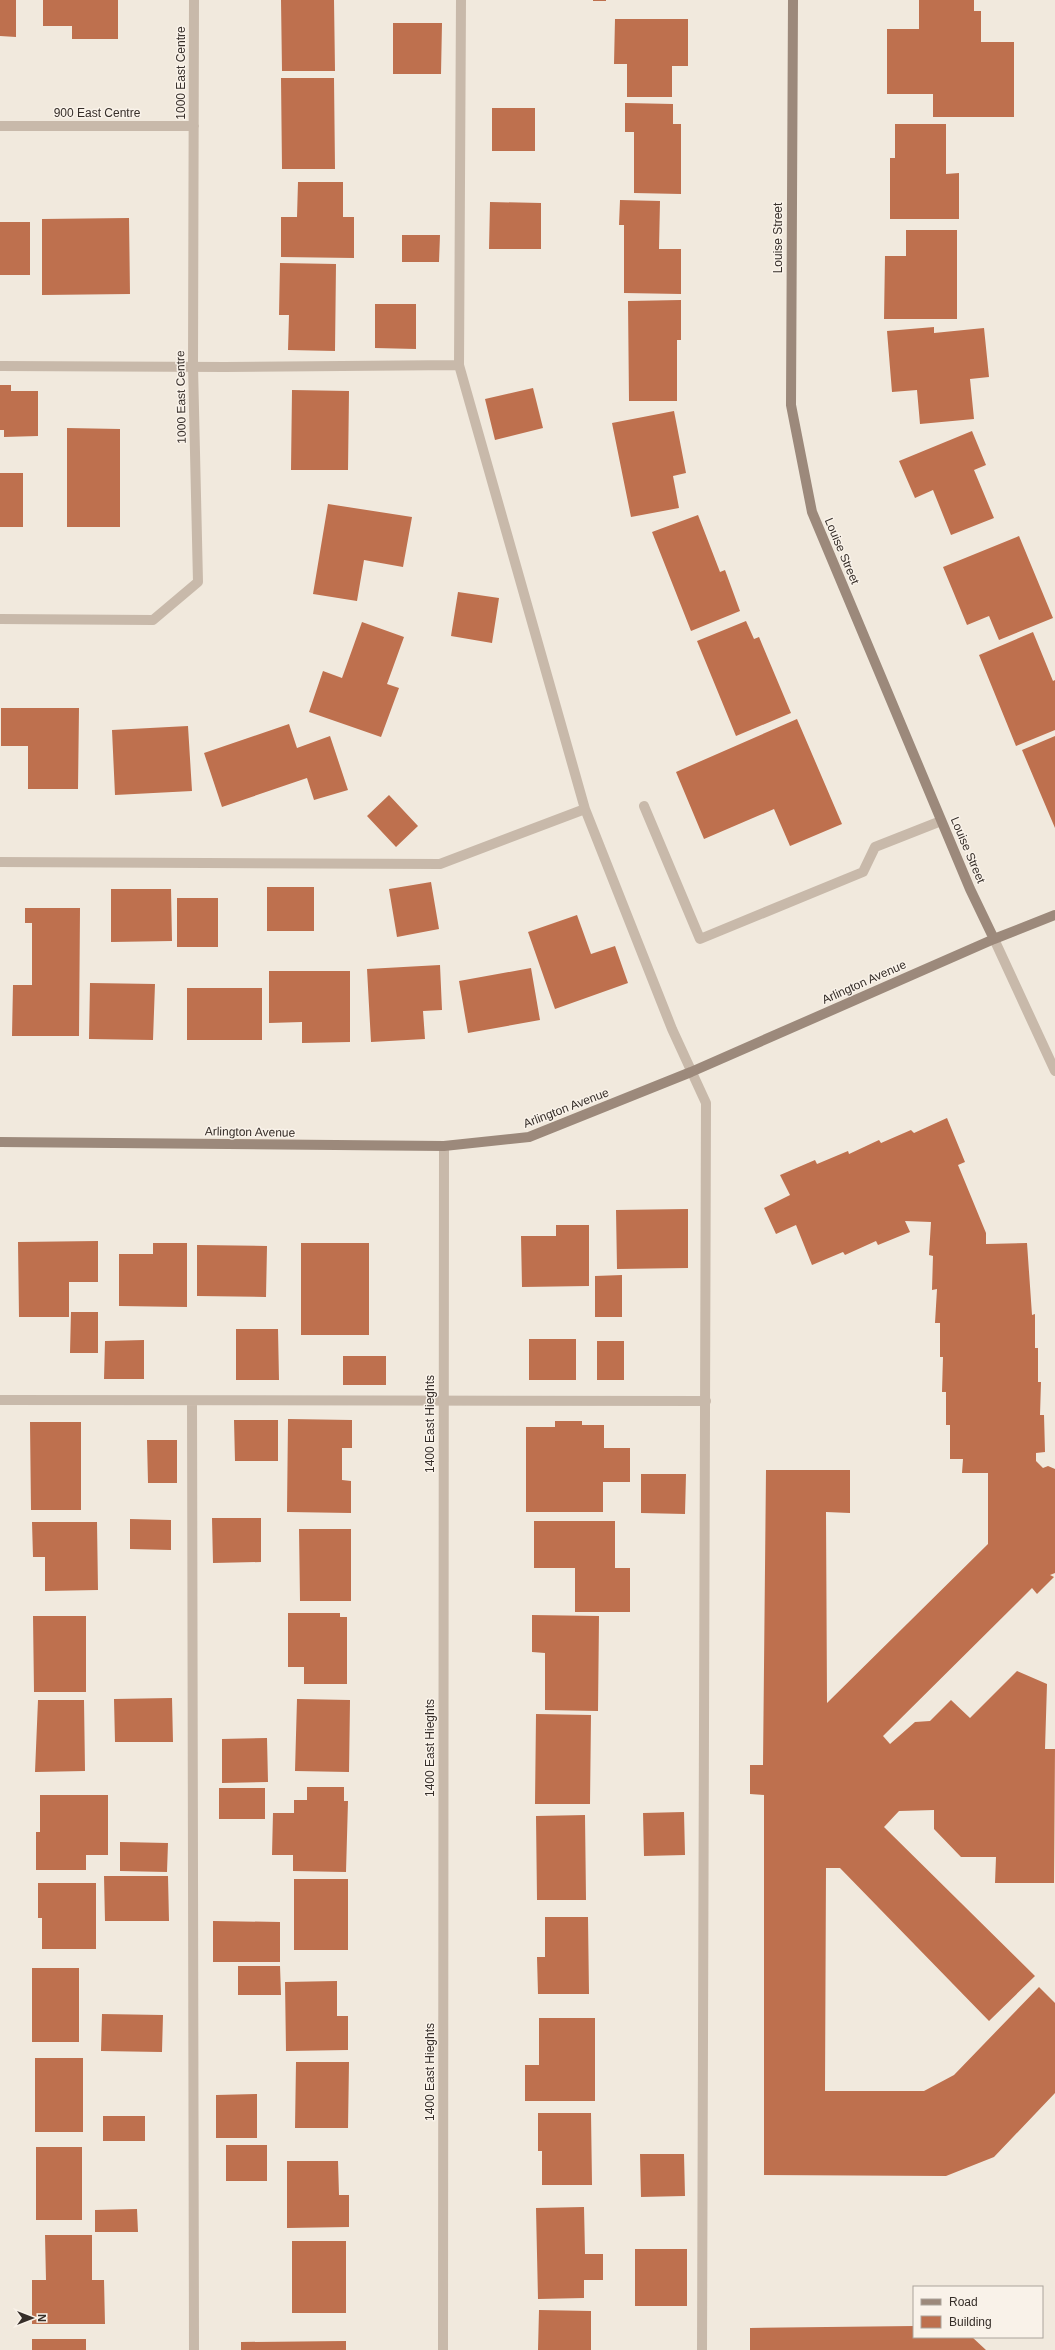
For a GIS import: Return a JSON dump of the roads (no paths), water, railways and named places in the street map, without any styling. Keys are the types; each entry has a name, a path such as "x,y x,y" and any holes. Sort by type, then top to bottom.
{"street":[{"name":"1000 East Centre","path":"0,619 153,620 198,582 193,366 194,0"},
{"path":"461,0 459,365 585,809 691,1072 706,1103 702,2350"},
{"name":"Louise Street","path":"793,0 790,405 812,512 970,889 1055,1071"},
{"name":"900 East Centre","path":"0,126 194,126"},
{"path":"0,366 459,365"},
{"path":"644,806 700,939 863,872 875,847 941,821"},
{"path":"0,862 440,864 585,809"},
{"name":"Arlington Avenue","path":"0,1142 444,1146 529,1137 691,1072 994,939 1055,915"},
{"name":"1400 East Hieghts","path":"443,2350 444,1146"},
{"path":"0,1400 706,1401"},
{"path":"192,1401 194,2350"}]}
